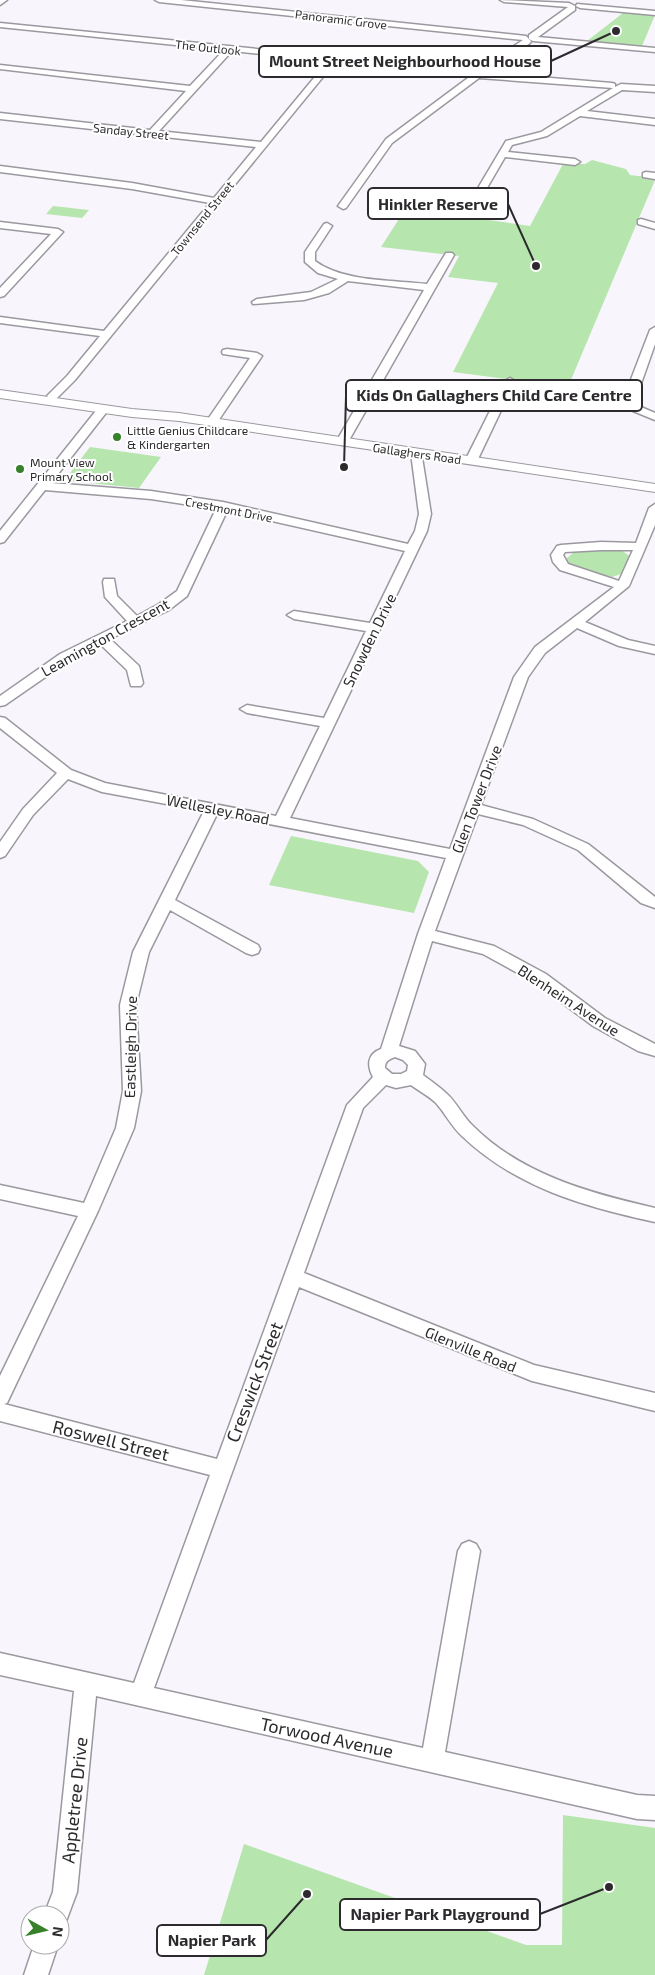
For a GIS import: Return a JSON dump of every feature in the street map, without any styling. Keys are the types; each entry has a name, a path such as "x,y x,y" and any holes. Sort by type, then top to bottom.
{"street":[{"path":"0,3 4,0"},
{"name":"Panoramic Grove","path":"159,0 530,39 655,50"},
{"path":"504,0 655,13"},
{"path":"343,206 389,141 575,5"},
{"name":"The Outlook","path":"0,25 505,76 614,89 655,89"},
{"path":"152,133 229,49"},
{"name":"Townsend Street","path":"56,396 333,60"},
{"path":"0,67 193,89"},
{"path":"467,215 509,143 544,134 614,89"},
{"path":"580,112 655,122"},
{"name":"Sanday Street","path":"0,116 261,145"},
{"path":"504,154 575,162"},
{"path":"0,169 132,186 216,201"},
{"path":"641,222 655,226"},
{"path":"0,225 58,232 0,294"},
{"path":"327,226 310,252 310,262 322,271 346,278 430,288"},
{"path":"342,442 450,256"},
{"path":"257,302 298,299 332,289 346,278"},
{"path":"0,320 106,334"},
{"path":"655,330 631,395 630,403 655,417"},
{"path":"212,422 257,356 227,352"},
{"path":"471,461 510,382"},
{"name":"Gallaghers Road","path":"0,388 149,413 655,488"},
{"name":"Gallaghers Road","path":"0,394 105,406"},
{"path":"0,539 105,406"},
{"name":"Snowden Drive","path":"281,821 421,531 425,514 417,453"},
{"name":"Crestmont Drive","path":"43,486 151,495 223,506 413,549"},
{"name":"Leamington Crescent","path":"0,702 65,657 164,607 182,593 223,506"},
{"name":"Glen Tower Drive","path":"388,1053 426,934 521,677 540,650 623,586 641,547 655,508"},
{"path":"623,586 564,567 559,562 557,555 561,549 570,548 616,545 641,547"},
{"path":"109,582 112,597 135,621"},
{"path":"294,614 375,628"},
{"path":"577,623 624,643 655,650"},
{"path":"101,638 134,669 136,683"},
{"path":"246,709 329,724"},
{"name":"Wellesley Road","path":"0,721 66,773 102,787 455,855"},
{"path":"1,851 28,812 66,773"},
{"name":"Eastleigh Drive","path":"0,1397 89,1212 125,1128 132,1091 128,1005 140,952 213,808"},
{"path":"474,808 528,822 583,847 646,899 655,904"},
{"path":"167,902 252,948"},
{"name":"Blenheim Avenue","path":"426,934 488,950 540,978 598,1022 644,1047 655,1050"},
{"path":"402,1052 414,1059 417,1069 413,1077 400,1082 383,1078 376,1070 376,1065 382,1056 388,1053 402,1052"},
{"path":"413,1077 441,1098 467,1132 506,1162 556,1188 610,1205 655,1214"},
{"name":"Creswick Street","path":"140,1696 221,1469 294,1278 356,1105 383,1078"},
{"path":"0,1192 89,1212"},
{"name":"Glenville Road","path":"294,1278 532,1374 655,1402"},
{"name":"Roswell Street","path":"0,1412 221,1469"},
{"path":"432,1760 469,1551"},
{"name":"Torwood Avenue","path":"0,1664 637,1807 655,1808"},
{"name":"Appletree Drive","path":"59,1905 64,1892 86,1684"},
{"path":"36,1975 43,1955"}],"green space":[{"path":"623,13 655,15 642,46 587,41"},
{"path":"592,160 626,169 630,175 655,178 655,180 568,387 453,372 498,283 448,277 459,256 381,247 406,208 530,226 563,164 585,164"},
{"path":"53,206 89,210 82,218 46,214"},
{"path":"90,447 161,457 139,488 69,481 67,477"},
{"path":"621,550 631,557 621,574 612,577 569,564 566,559 574,552"},
{"path":"291,836 418,861 429,872 414,913 269,885"},
{"path":"563,1815 655,1828 655,1975 204,1975 244,1844 526,1945 562,1945"}],"place":[{"name":"Mount Street Neighbourhood House","path":"616,31"},
{"name":"Hinkler Reserve","path":"536,266"},
{"name":"Little Genius Childcare & Kindergarten","path":"117,437"},
{"name":"Kids On Gallaghers Child Care Centre","path":"344,467"},
{"name":"Mount View Primary School","path":"20,469"},
{"name":"Napier Park Playground","path":"609,1887"},
{"name":"Napier Park","path":"307,1894"}]}
